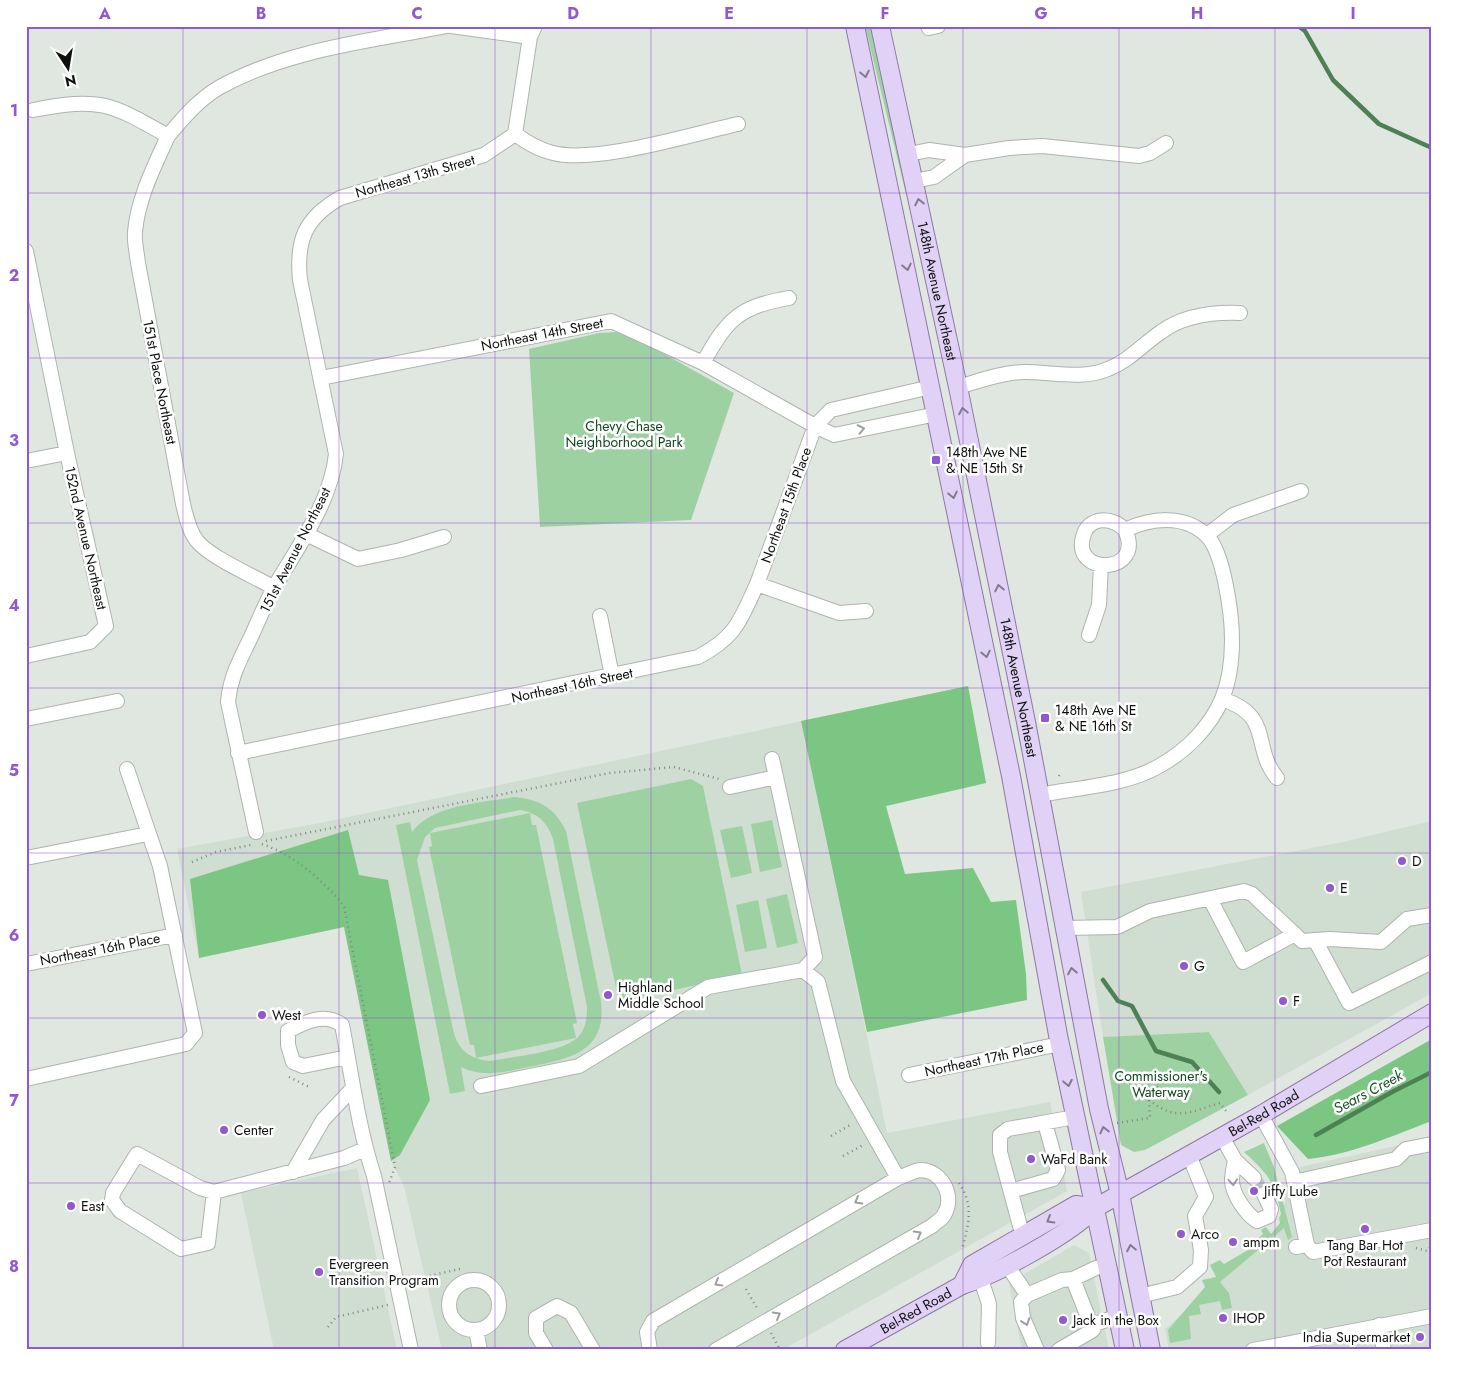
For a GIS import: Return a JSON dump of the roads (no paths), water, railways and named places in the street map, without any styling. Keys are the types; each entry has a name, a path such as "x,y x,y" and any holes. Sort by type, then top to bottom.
{"main road":[{"name":"148th Avenue Northeast","path":"855,26 1011,776 1060,1044 1125,1350"},
{"name":"148th Avenue Northeast","path":"880,26 958,387 1040,795 1099,1109 1120,1194 1151,1350"},
{"path":"889,183 911,243 919,249 924,246 927,240"},
{"path":"1011,776 1026,820 1035,824 1045,822"},
{"name":"Bel-Red Road","path":"849,1349 962,1285 981,1279 1081,1223 1095,1208 1222,1137 1432,1013"},
{"name":"Bel-Red Road","path":"962,1285 972,1265 1076,1206 1095,1208"}],"street":[{"name":"151st Place Northeast","path":"274,588 215,554 197,541 188,525 138,263 135,233 140,206 150,176 168,136 190,110 219,88 271,64 327,50 447,26"},
{"path":"451,26 532,31 515,134 524,141 553,153 579,155 608,153 738,124"},
{"path":"928,26 929,28 938,26"},
{"path":"33,110 72,102 101,103 126,112 168,136"},
{"name":"Northeast 13th Street","path":"304,233 322,208 340,198 484,155 515,134"},
{"path":"909,154 929,150 965,155 1009,148 1042,146 1139,156 1150,153 1166,143"},
{"path":"914,181 934,178 965,155"},
{"name":"151st Avenue Northeast","path":"258,838 228,702 229,682 274,588 306,534 331,482 336,454 300,280 298,257 304,233"},
{"name":"152nd Avenue Northeast","path":"26,254 67,453 106,626 90,642 26,656"},
{"path":"703,363 734,317 760,303 789,298"},
{"path":"958,387 1023,372 1079,375 1108,370 1136,353 1161,331 1177,324 1198,315 1217,312 1240,313"},
{"name":"Northeast 14th Street","path":"321,378 610,321 703,363 815,426 834,434 937,414"},
{"path":"815,426 831,410 931,387"},
{"name":"Northeast 15th Place","path":"757,584 815,426"},
{"name":"152nd Avenue Northeast","path":"26,461 67,453"},
{"path":"1207,535 1233,515 1301,492"},
{"path":"1102,519 1115,521 1125,530 1129,542 1125,555 1116,564 1101,565 1090,560 1083,550 1082,543 1086,530 1090,525 1102,519"},
{"path":"1040,795 1134,776 1161,766 1191,744 1208,723 1222,699 1229,671 1232,639 1219,557 1207,535 1192,524 1175,519 1125,530"},
{"path":"306,534 358,559 401,550 444,537"},
{"path":"1089,635 1099,605 1101,565"},
{"path":"757,584 839,613 866,610"},
{"name":"Northeast 16th Street","path":"238,753 698,658 717,647 729,637 740,622 757,584"},
{"path":"600,616 612,676"},
{"path":"1222,699 1245,708 1259,727 1270,770 1277,778"},
{"path":"26,719 117,701"},
{"path":"481,1086 579,1066 708,988 803,970 815,957 772,759"},
{"path":"26,1078 186,1044 195,1033 160,866 127,769"},
{"path":"730,787 776,778"},
{"path":"26,858 148,834"},
{"path":"1064,928 1117,927 1150,911 1244,891 1252,894 1302,941 1381,942 1408,919 1432,915"},
{"path":"1210,898 1243,962 1295,934"},
{"name":"Northeast 16th Place","path":"26,964 175,935"},
{"path":"1316,940 1349,1003 1432,962"},
{"path":"803,970 818,982 843,1081 898,1178"},
{"path":"348,1057 304,1066 293,1062 288,1045 288,1031 304,1022 333,1019 342,1025 348,1057 353,1088 365,1149 374,1176 411,1350"},
{"name":"Northeast 17th Place","path":"909,1075 1060,1044"},
{"path":"293,1172 323,1120 353,1088"},
{"path":"1260,1115 1292,1172 1302,1246 1313,1252 1432,1230"},
{"path":"1025,1235 1020,1226 1000,1152 1000,1135 1008,1130 1075,1117"},
{"path":"1011,1191 1053,1179 1058,1170 1045,1123"},
{"path":"1222,1137 1235,1160 1254,1178"},
{"path":"1294,1182 1396,1159 1406,1149 1432,1144"},
{"path":"214,1192 208,1243 181,1249 120,1211 112,1200 113,1193 136,1154 200,1188 214,1192 344,1158 365,1149"},
{"path":"1140,1296 1177,1287 1200,1267 1201,1250 1195,1216 1206,1197 1189,1155"},
{"path":"1235,1160 1232,1181 1234,1190 1250,1216 1257,1221 1269,1216 1271,1209 1264,1194"},
{"path":"650,1350 647,1332 653,1322 898,1178 921,1170 934,1175 944,1184 949,1196 944,1215 932,1226 738,1344 716,1350"},
{"path":"1007,1265 1027,1295"},
{"path":"1037,1350 1023,1318 1021,1302 1027,1295 1062,1280 1072,1279 1096,1268 1108,1265"},
{"path":"981,1279 989,1304 988,1343"},
{"path":"1072,1279 1093,1330"},
{"path":"546,1350 536,1333 536,1318 557,1306 571,1313 592,1350"},
{"path":"1059,1350 1093,1330 1095,1324 1118,1316"},
{"path":"1253,1350 1432,1316"},
{"path":"1379,1325 1384,1350"},
{"path":"476,1330 480,1350"}],"waterway":[{"path":"1298,26 1305,31 1333,80 1379,124 1432,148"},
{"path":"1103,980 1118,1001 1132,1006 1156,1051 1192,1062 1219,1092"},
{"name":"Sears Creek","path":"1316,1135 1392,1092 1432,1072"}],"tunnel":[{"path":"1254,1178 1264,1194"}],"place":[{"name":"148th Ave NE & NE 15th St","path":"936,460"},
{"name":"148th Ave NE & NE 16th St","path":"1045,718"},
{"name":"D","path":"1402,861"},
{"name":"E","path":"1330,888"},
{"name":"G","path":"1184,966"},
{"name":"Highland Middle School","path":"608,995"},
{"name":"F","path":"1283,1001"},
{"name":"West","path":"262,1015"},
{"name":"Center","path":"224,1130"},
{"name":"WaFd Bank","path":"1031,1159"},
{"name":"Jiffy Lube","path":"1254,1191"},
{"name":"East","path":"71,1206"},
{"name":"Tang Bar Hot Pot Restaurant","path":"1365,1229"},
{"name":"Arco","path":"1181,1234"},
{"name":"ampm","path":"1233,1242"},
{"name":"Evergreen Transition Program","path":"319,1272"},
{"name":"IHOP","path":"1223,1318"},
{"name":"Jack in the Box","path":"1063,1320"},
{"name":"India Supermarket","path":"1420,1337"}],"park label":[{"name":"Chevy Chase Neighborhood Park","path":"624,434"},
{"name":"Commissioner's Waterway","path":"1161,1084"}]}
